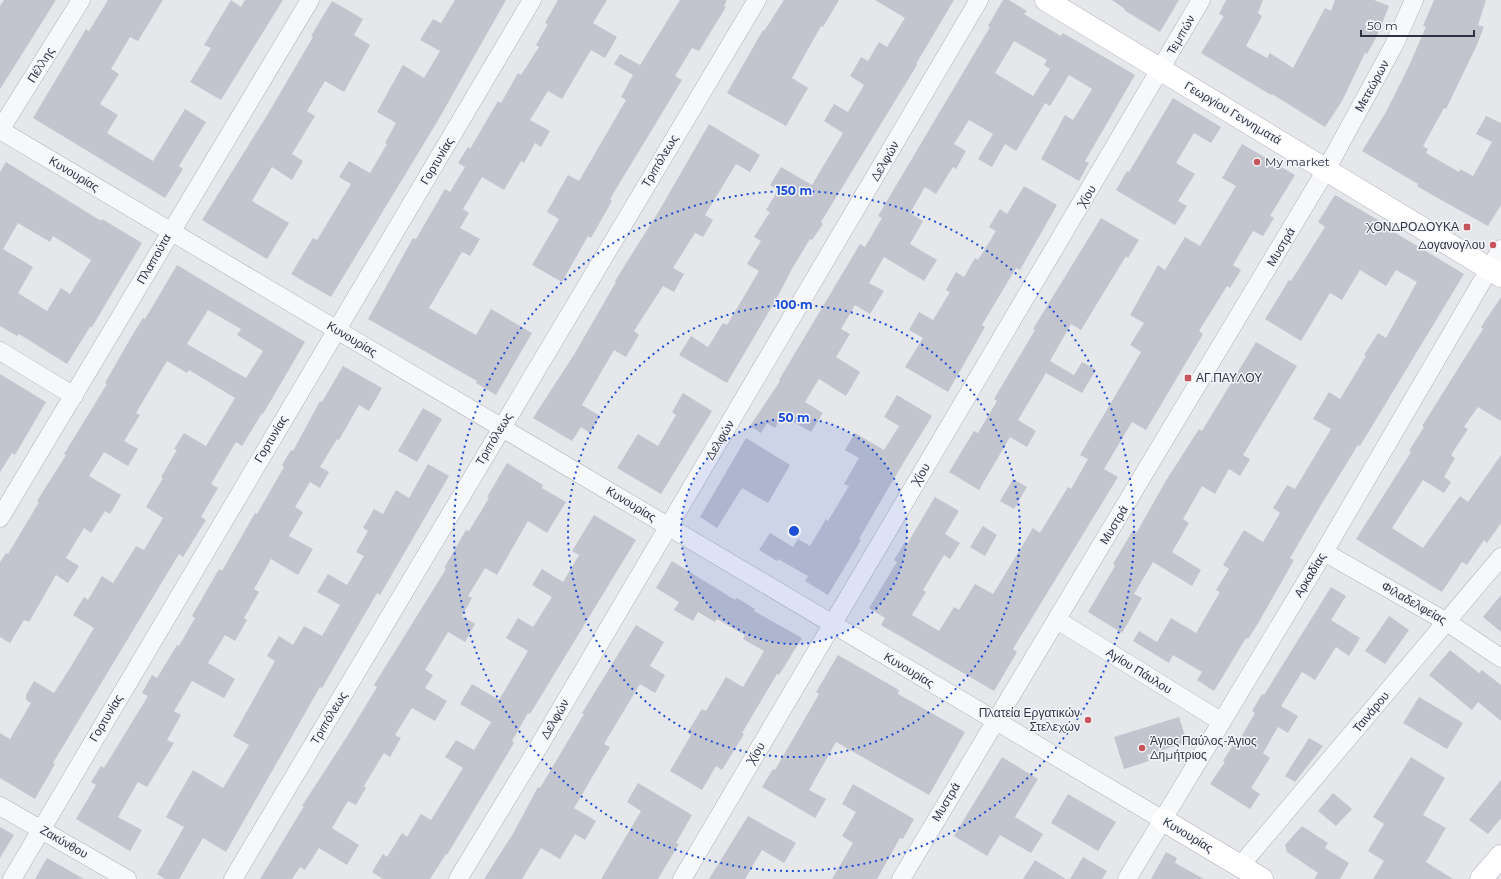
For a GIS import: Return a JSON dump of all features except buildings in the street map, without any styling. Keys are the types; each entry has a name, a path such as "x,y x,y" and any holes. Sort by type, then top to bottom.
{"street":[{"name":"Πέλλης","path":"0,130 82,0"},
{"name":"Πλαπούτα","path":"0,518 74,396 170,231 310,0"},
{"name":"Γορτυνίας","path":"12,879 532,0"},
{"name":"Τριπόλεως","path":"233,879 756,0"},
{"name":"Δελφών","path":"458,879 539,746 668,526 825,264 979,0"},
{"name":"Γεωργίου Γεννηματά","path":"1046,0 1495,273"},
{"name":"Τεμπών","path":"1161,70 1201,0"},
{"name":"Μετεώρων","path":"1326,170 1394,45 1414,0"},
{"name":"Χίου","path":"682,879 1161,70"},
{"name":"Κυνουρίας","path":"0,130 1262,879"},
{"name":"Μυστρά","path":"901,879 1326,170"},
{"name":"Αρκαδίας","path":"1127,879 1324,552 1495,273 1501,249"},
{"path":"0,351 74,396"},
{"name":"Φιλαδελφείας","path":"1324,552 1447,622 1501,658"},
{"name":"Ταινάρου","path":"1240,866 1501,557"},
{"name":"Αγίου Πάυλου","path":"1057,620 1222,722"},
{"name":"Ζακύνθου","path":"0,806 41,828 127,879"},
{"path":"1481,879 1501,856"}],"place":[{"name":"My market","path":"1257,162"},
{"name":"ΧΟΝΔΡΟΔΟΥΚΑ","path":"1467,227"},
{"name":"Δογανογλου","path":"1493,245"},
{"name":"ΑΓ.ΠΑΥΛΟΥ","path":"1188,378"},
{"name":"Πλατεία Εργατικών Στελεχών","path":"1088,720"},
{"name":"Άγιος Παύλος-Άγιος Δημήτριος","path":"1142,748"}]}
